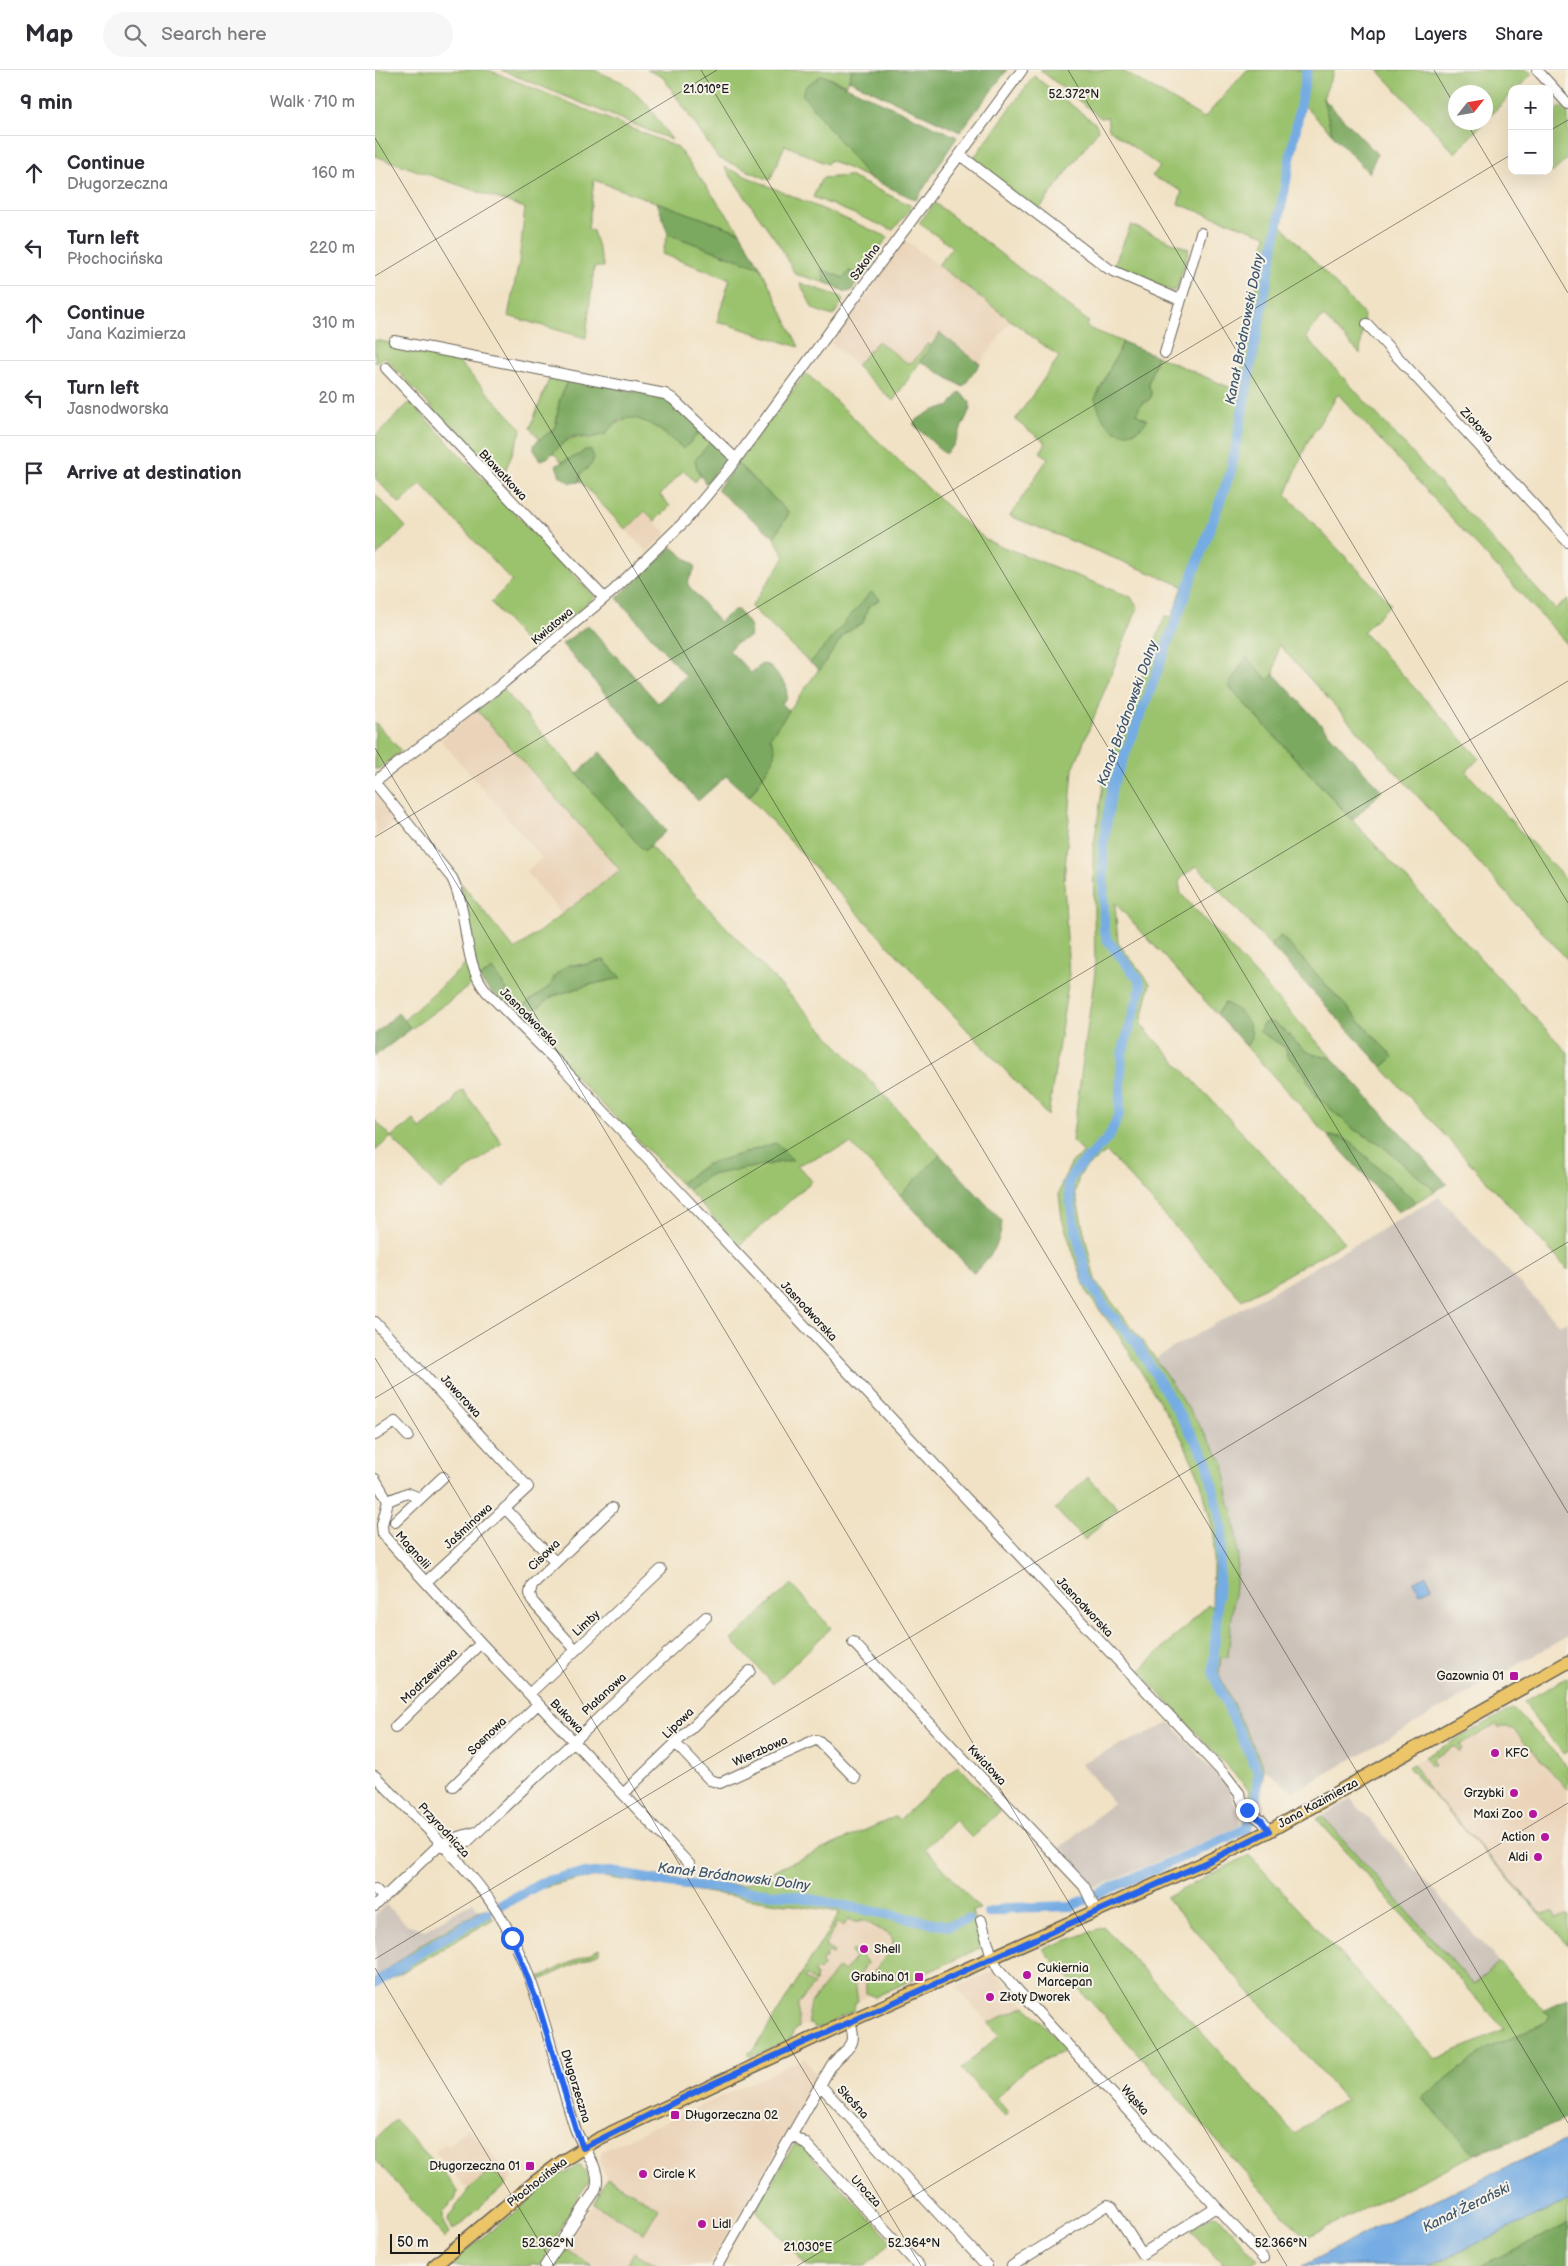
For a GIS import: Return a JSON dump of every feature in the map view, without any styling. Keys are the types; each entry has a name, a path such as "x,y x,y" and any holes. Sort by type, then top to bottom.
{"main road":[{"name":"Jana Kazimierza","path":"867,2013 1207,1862 1269,1831 1568,1662"},
{"name":"Płochocińska","path":"434,2266 535,2182 583,2148 703,2088 749,2069 867,2013"}],"street":[{"name":"Szkolna","path":"728,470 1022,70"},
{"path":"1537,70 1568,104"},
{"path":"960,155 1109,269 1180,300"},
{"path":"1165,353 1201,233"},
{"name":"Ziołowa","path":"1367,324 1568,542"},
{"path":"394,341 665,394 673,399 736,459"},
{"name":"Bławatkowa","path":"386,368 604,598"},
{"name":"Kwiatowa","path":"375,782 503,683 604,598 685,521 728,470"},
{"name":"Jasnodworska","path":"375,782 452,878 460,900 474,974 487,992 585,1091 1225,1775 1239,1793 1247,1810 1262,1821 1269,1831"},
{"name":"Jaworowa","path":"375,1322 528,1488"},
{"path":"375,1436 395,1422 408,1436"},
{"path":"395,1522 443,1477"},
{"path":"375,1479 388,1501 407,1493 420,1498"},
{"name":"Jaśminowa","path":"426,1582 528,1488"},
{"name":"Magnolii","path":"388,1501 382,1525 383,1535 426,1582"},
{"path":"505,1508 555,1562"},
{"name":"Cisowa","path":"576,1650 537,1609 530,1594 535,1580 612,1508"},
{"name":"Limby","path":"529,1694 661,1570"},
{"name":"Bukowa","path":"426,1582 690,1865"},
{"name":"Platanowa","path":"452,1856 705,1616"},
{"name":"Kwiatowa","path":"853,1642 1084,1886 1096,1911"},
{"name":"Modrzewiowa","path":"395,1727 481,1643"},
{"name":"Lipowa","path":"623,1794 750,1671"},
{"name":"Sosnowa","path":"453,1786 538,1704"},
{"name":"Wierzbowa","path":"675,1743 710,1780 720,1783 815,1740 819,1741 855,1778"},
{"name":"Przyrodnicza","path":"375,1776 452,1856 492,1904"},
{"name":"Platanowa","path":"375,1906 441,1845 477,1832"},
{"path":"375,1889 384,1898"},
{"name":"Długorzeczna","path":"492,1904 512,1938 526,1970 576,2130 597,2174 597,2186 545,2266"},
{"path":"981,1920 992,1957"},
{"name":"Wąska","path":"992,1957 999,1970 1263,2258"},
{"path":"821,2086 836,2060 854,2041 850,2021"},
{"name":"Skośna","path":"717,2266 821,2086 987,2266"},
{"name":"Urocza","path":"793,2136 805,2144 919,2266"},
{"path":"1012,2266 1108,2205 1112,2207 1143,2254 1216,2207"}],"shaded area":[{"path":"904,239 1011,320 980,364 940,333 931,346 927,343 913,362 907,363 878,341 856,366 831,343 875,284 873,282"},
{"path":"645,511 667,533 647,552 626,530"},
{"path":"477,710 620,870 562,914 526,872 542,858 441,740"},
{"path":"375,793 398,819 375,838"},
{"path":"1439,1197 1559,1325 1568,1321 1568,1636 1294,1792 1264,1769 1219,1674 1221,1657 1228,1657 1233,1510 1229,1505 1224,1463 1155,1358"},
{"path":"1501,1715 1568,1789 1568,1945 1408,1767"},
{"path":"1170,1723 1229,1789 1242,1825 1095,1888 1058,1849 1113,1803 1081,1763"},
{"path":"1351,1799 1499,1962 1474,1985 1322,1816"},
{"path":"473,1902 477,1909 484,1909 423,1943 375,1979 375,1915 386,1905 406,1924 425,1930"},
{"path":"840,1912 916,1926 875,1997 868,1996 858,2001 855,2003 852,2012 823,2027 816,2028 811,2024 797,2028 789,2041 751,2057 748,2053 754,2050"},
{"path":"994,1971 1026,2006 988,2023 956,1987"},
{"path":"805,2058 819,2080 708,2266 658,2266 634,2252 626,2266 593,2266 563,2248 594,2204 644,2233 659,2208 607,2178 599,2162 602,2151"},
{"path":"468,2128 514,2178 507,2184 499,2176 489,2172 471,2187 466,2187 435,2152 445,2143 449,2146"}],"green space":[{"path":"375,70 489,70 677,147 740,232 594,180 588,229 593,231 604,267 594,267 586,338 508,316 519,262 525,208 375,156"},
{"path":"501,70 594,70 622,82 646,103 672,140"},
{"path":"647,70 852,70 847,85 822,75 806,86 803,94 869,178 830,160 827,164 785,145 770,180 718,158 663,77"},
{"path":"852,70 1007,70 960,132 849,80"},
{"path":"1040,70 1121,70 1204,118 1247,70 1334,70 1323,98 1332,134 1303,104 1282,226 1364,315 1360,354 1323,316 1306,337 1555,609 1568,599 1568,645 1338,394 1308,441 1286,495 1391,604 1363,632 1479,758 1466,772 1568,882 1568,960 1278,644 1274,674 1268,680 1228,686 1568,1053 1568,1270 1382,1067 1393,1057 1281,936 1270,945 1197,866 1184,875 1179,882 1181,894 1332,1058 1313,1055 1302,1049 1290,1035 1268,1021 1262,1025 1261,1032 1286,1048 1287,1056 1304,1072 1314,1094 1353,1129 1379,1143 1435,1191 1416,1202 1350,1142 1340,1137 1328,1136 1246,1046 1252,1038 1225,1003 1217,1014 1115,903 1118,943 1150,983 1141,1025 1345,1242 1242,1300 1107,1152 1085,1168 1079,1177 1075,1192 1095,1280 1155,1358 1224,1463 1229,1505 1233,1510 1238,1554 1228,1657 1221,1657 1219,1674 1264,1769 1257,1813 1248,1805 1249,1790 1139,1671 1208,1605 1212,1607 1214,1534 1200,1479 1182,1439 1120,1337 1087,1293 1062,1219 1059,1194 1062,1182 1072,1162 1084,1153 1072,1141 1095,972 1093,850 1105,772 1165,616 1172,617 1183,586 1010,516 1048,458 1040,452 1046,443 1015,420 1059,357 938,265 952,247 919,223 935,203 1089,322 1086,327 1123,342 1095,399 1147,420 1135,414 1142,403 1147,402 1151,392 1148,384 1157,356 1238,391 1266,235 1178,204 1182,191 1152,176 1160,167 1109,129 1107,117 1101,118"},
{"path":"1378,70 1528,70 1532,74 1521,85 1508,85 1508,98 1493,112 1493,85 1448,85 1448,130 1476,130 1455,153"},
{"path":"822,75 957,137 916,200 869,178 802,94 806,86"},
{"path":"1034,76 1096,124 1098,130 1038,211 972,160"},
{"path":"1323,98 1377,154 1369,173 1332,134"},
{"path":"1561,106 1568,113 1568,158 1553,172 1553,130 1553,113"},
{"path":"724,167 888,237 859,275 849,271 844,278 822,270 826,283 795,274 780,246"},
{"path":"849,176 910,205 911,208 893,230 813,197 822,178"},
{"path":"657,202 740,232 761,268 668,234"},
{"path":"1131,225 1189,249 1177,289 1172,291 1113,267"},
{"path":"668,234 761,268 799,347 717,321 730,279 662,254"},
{"path":"821,269 843,278 849,271 863,276 851,291 846,292 826,283"},
{"path":"800,283 842,297 843,301 833,316 813,309"},
{"path":"940,333 980,364 963,387 920,361"},
{"path":"375,340 452,355 522,429 501,481 384,357 375,363"},
{"path":"878,341 907,363 913,362 928,343 931,346 893,401 856,366"},
{"path":"1123,342 1157,356 1148,384 1151,398 1142,403 1136,414 1147,420 1135,431 1125,433 1115,430 1107,424 1095,399"},
{"path":"806,373 964,522 988,541 1131,597 1138,607 1073,769 1064,881 1069,978 1048,1116 749,797 756,788 775,749 770,737 845,633 862,623 871,593 810,663 751,607 785,557 774,537 789,513 737,463"},
{"path":"551,374 568,378 559,402 556,424 553,430 541,440 530,428"},
{"path":"568,378 667,398 702,429 684,449 666,434 645,422 635,418 624,419 615,424 606,434 590,438 576,436 569,438 547,458 540,460 534,450 534,446 536,442 553,430 556,424 559,402"},
{"path":"960,392 970,402 970,409 953,446 945,454 913,424 930,412 949,407"},
{"path":"410,402 595,597 531,649 491,602 512,581 421,484 400,504 375,478 375,436"},
{"path":"632,417 652,424 684,449 702,429 713,439 697,469 700,476 695,482 684,470 660,495 670,506 655,521 645,511 626,530 580,481 580,474 588,468 585,450 579,455 562,462 552,452 570,439 582,438"},
{"path":"713,439 729,455 706,484 697,469 695,460"},
{"path":"585,450 591,450 594,458 591,465 580,474 579,482 570,483 560,476 556,465 579,455"},
{"path":"737,463 789,513 774,537 717,490"},
{"path":"375,494 406,527 375,557"},
{"path":"672,547 695,566 688,585 719,622 734,610 738,610 751,627 749,637 736,643 729,650 751,673 762,664 769,665 786,685 787,697 782,703 789,711 770,737 775,749 773,761 749,797 726,776 698,801 562,644 588,625 658,703 686,676 617,598"},
{"path":"871,592 880,599 868,607 863,623 845,633 820,670 810,663"},
{"path":"1246,657 1268,680 1274,674 1382,791 1353,820 1228,686"},
{"path":"503,689 644,850 650,846 940,1155 900,1195 851,1144 797,1165 812,1181 739,1246 688,1190 709,1175 792,1160 776,1143 705,1165 680,1183 520,1021 553,996 620,978 604,960 583,965 577,964 556,974 550,986 512,1014 506,1008 492,969 479,979 461,883 515,950 620,870 477,710"},
{"path":"375,722 401,751 378,769 375,769"},
{"path":"600,752 666,831 644,851 577,774"},
{"path":"1281,936 1393,1057 1382,1067 1270,945"},
{"path":"604,960 621,978 553,996 520,1021 512,1014 550,986 556,974 568,965 583,965"},
{"path":"467,963 472,984 411,1029 404,1020"},
{"path":"492,969 511,998 506,1008 479,979"},
{"path":"1225,1003 1244,1016 1250,1026 1252,1039 1246,1046 1217,1014"},
{"path":"398,1013 411,1029 375,1056 375,1034"},
{"path":"1268,1021 1283,1029 1305,1050 1316,1055 1332,1058 1447,1184 1435,1191 1379,1143 1353,1129 1314,1094 1304,1072 1287,1056 1286,1048 1260,1032 1262,1025"},
{"path":"463,1090 502,1143 440,1190 391,1137 414,1120 420,1129 453,1104 456,1095"},
{"path":"375,1120 391,1137 375,1151"},
{"path":"1328,1136 1340,1137 1350,1142 1416,1202 1398,1212"},
{"path":"776,1143 793,1160 709,1175 688,1190 680,1183 705,1165"},
{"path":"940,1155 1002,1221 999,1238 994,1250 974,1273 900,1195"},
{"path":"1088,1477 1118,1508 1085,1540 1055,1509"},
{"path":"791,1584 831,1628 773,1684 732,1640"},
{"path":"1568,1677 1566,1706 1568,1751 1564,1754 1537,1722 1524,1702"},
{"path":"1513,1708 1568,1767 1568,1790 1514,1730 1507,1727 1498,1727 1497,1724 1460,1745 1462,1749 1459,1752 1455,1746 1432,1759 1435,1766 1431,1766 1425,1757"},
{"path":"1413,1764 1430,1791 1536,1908 1543,1913 1554,1912 1556,1919 1568,1915 1568,1945 1408,1767"},
{"path":"958,1765 1000,1811 972,1838 955,1820 925,1848 980,1909 972,1911 982,1947 875,1997 866,1993 866,1982 873,1974 876,1974 874,1971 892,1949 893,1940 890,1935 863,1920 854,1922 848,1919 844,1926 837,1922 825,1946 834,1952 833,1954 829,1952 825,1956 827,1958 822,1960 823,1967 819,1971 816,1969 814,1972 816,1975 815,1982 806,1975 804,1978 814,1984 798,2004 799,2028 796,2028 789,2041 751,2057 748,2053 754,2050 840,1912 603,1877 580,1879 539,1889 503,1909 500,1901 544,1877 607,1868 695,1882 743,1885 763,1876 800,1886 804,1883 771,1872 895,1817 899,1820"},
{"path":"1322,1816 1474,1985 1499,1962 1550,2017 1546,2022 1487,2049 1422,2098 1475,2154 1305,2238 1043,1949 1104,1927 1295,2134 1321,2113 1346,2100 1166,1898 1249,1855 1436,2059 1504,2029 1317,1819"},
{"path":"484,1909 488,1909 493,1919 375,1988 375,1979 423,1943"},
{"path":"599,1949 599,1953 541,1980 540,1977"},
{"path":"852,1950 864,1958 867,1963 855,1983 858,2001 855,2003 854,2010 823,2027 816,2028 811,2024 809,2025 808,2013 810,2004 838,1968 844,1972 855,1958 850,1953"},
{"path":"1568,1999 1568,2117 1521,2138 1475,2154 1422,2098 1487,2049 1546,2022 1550,2017 1544,2010"},
{"path":"1026,2006 1067,2050 1028,2067 996,2098 1009,2113 1005,2116 961,2069 999,2035 988,2023"},
{"path":"395,2120 458,2190 455,2200 443,2212 443,2223 449,2234 445,2238 375,2159 375,2138"},
{"path":"794,2145 803,2147 891,2241 866,2266 807,2266 755,2209"},
{"path":"577,2166 581,2166 590,2180 578,2197 540,2266 532,2263 530,2266 445,2266 517,2211 562,2171 565,2174"},
{"path":"489,2172 499,2176 507,2184 453,2231 448,2221 449,2216 471,2187"},
{"path":"607,2178 659,2208 644,2233 594,2204"},
{"path":"1568,2201 1568,2224 1480,2266 1429,2266"},
{"path":"1212,2215 1218,2216 1258,2260 1247,2266 1224,2266 1190,2230"},
{"path":"1568,2224 1568,2266 1480,2266"},
{"path":"563,2248 566,2249 593,2266 552,2266"},
{"path":"634,2252 658,2266 626,2266"}],"water":[{"path":"1426,1575 1432,1587 1420,1593 1413,1582"},
{"name":"Kanał Żerański","path":"1568,2139 1568,2201 1429,2266 1302,2266 1378,2226"}],"waterway":[{"name":"Kanał Bródnowski Dolny","path":"1255,1810 1258,1772 1213,1672 1222,1528 1207,1460 1137,1344 1107,1310 1088,1280 1073,1219 1068,1183 1076,1170 1109,1137 1119,1114 1122,1054 1141,988 1139,980 1108,941 1104,929 1103,847 1112,787 1147,699 1231,471 1307,70"},
{"name":"Kanał Bródnowski Dolny","path":"1093,1896 1246,1829 1250,1821"},
{"name":"Kanał Bródnowski Dolny","path":"501,1905 546,1881 570,1875 611,1872 669,1883 794,1896 948,1926 968,1919"},
{"name":"Kanał Bródnowski Dolny","path":"988,1913 1010,1908 1071,1906 1087,1899"},
{"name":"Kanał Bródnowski Dolny","path":"375,1984 427,1948 488,1913"}],"place":[{"name":"Gazownia 01","path":"1514,1676"},
{"name":"KFC","path":"1495,1753"},
{"name":"Grzybki","path":"1514,1793"},
{"name":"Maxi Zoo","path":"1533,1814"},
{"name":"Action","path":"1545,1837"},
{"name":"Aldi","path":"1538,1857"},
{"name":"Shell","path":"864,1949"},
{"name":"Cukiernia Marcepan","path":"1027,1975"},
{"name":"Grabina 01","path":"919,1977"},
{"name":"Złoty Dworek","path":"990,1997"},
{"name":"Długorzeczna 02","path":"675,2115"},
{"name":"Długorzeczna 01","path":"530,2166"},
{"name":"Circle K","path":"643,2174"},
{"name":"Lidl","path":"702,2224"}],"route":[{"path":"512,1938 524,1963 535,1995 583,2148 703,2088 1207,1862 1269,1831 1262,1821 1247,1810"}]}
